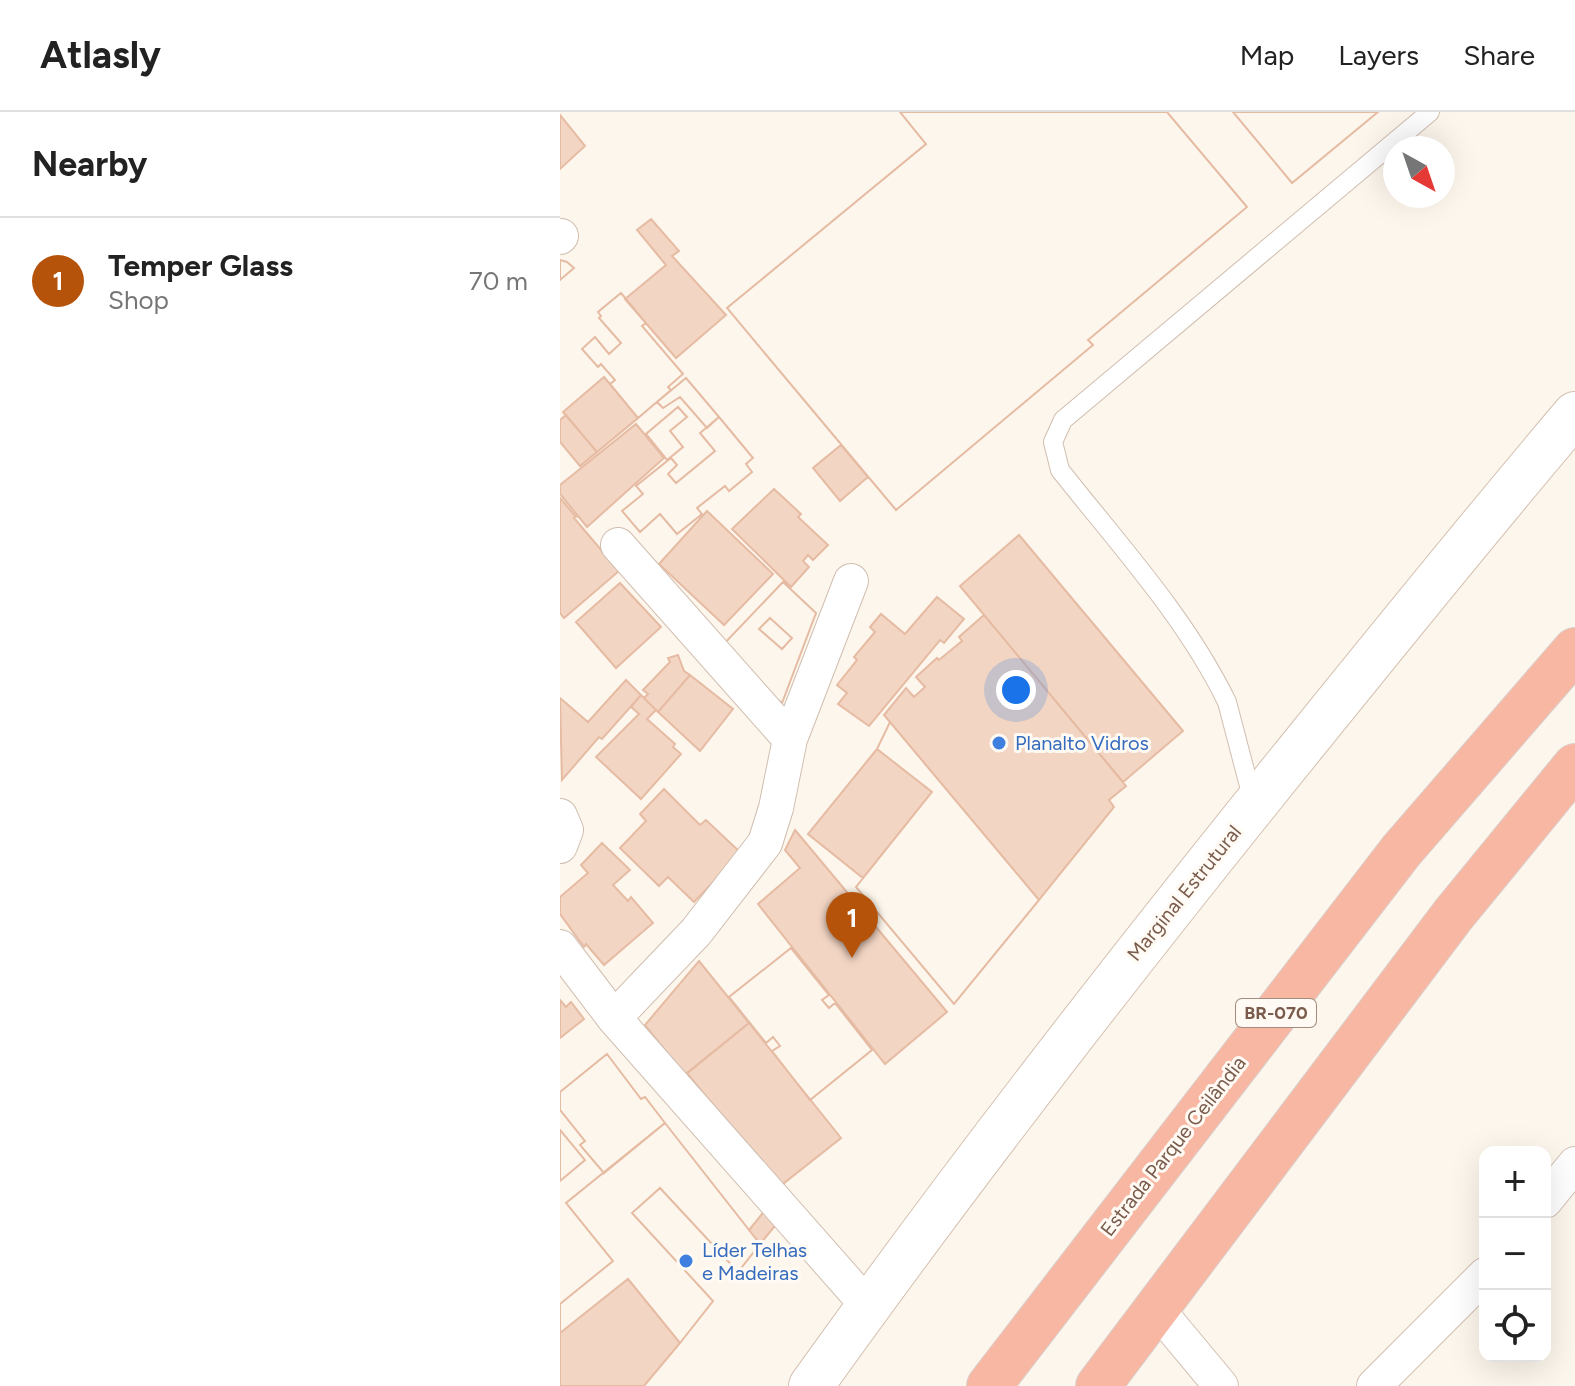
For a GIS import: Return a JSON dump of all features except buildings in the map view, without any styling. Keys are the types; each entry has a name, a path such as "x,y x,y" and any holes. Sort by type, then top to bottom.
{"highway":[{"name":"Estrada Parque Ceilândia","path":"989,1386 1401,851 1575,650"},
{"path":"1098,1386 1453,915 1575,766"}],"main road":[{"name":"Marginal Estrutural","path":"811,1386 1152,931 1499,503 1575,414"}],"street":[{"path":"618,545 790,739"},
{"path":"614,1018 696,932 765,843 776,808 790,739 851,581"},
{"path":"560,816 566,830 560,846"},
{"path":"560,947 614,1018 868,1306"},
{"path":"1551,1194 1575,1164"},
{"path":"1374,1386 1479,1281"},
{"path":"1156,1308 1221,1386"}],"lane":[{"path":"1254,806 1227,702 1220,688 1191,636 1060,470 1053,442 1063,420 1430,112"}],"place":[{"name":"Planalto Vidros","path":"999,743"},
{"name":"Temper Glass","path":"852,958"},
{"name":"Líder Telhas e Madeiras","path":"686,1261"}]}
